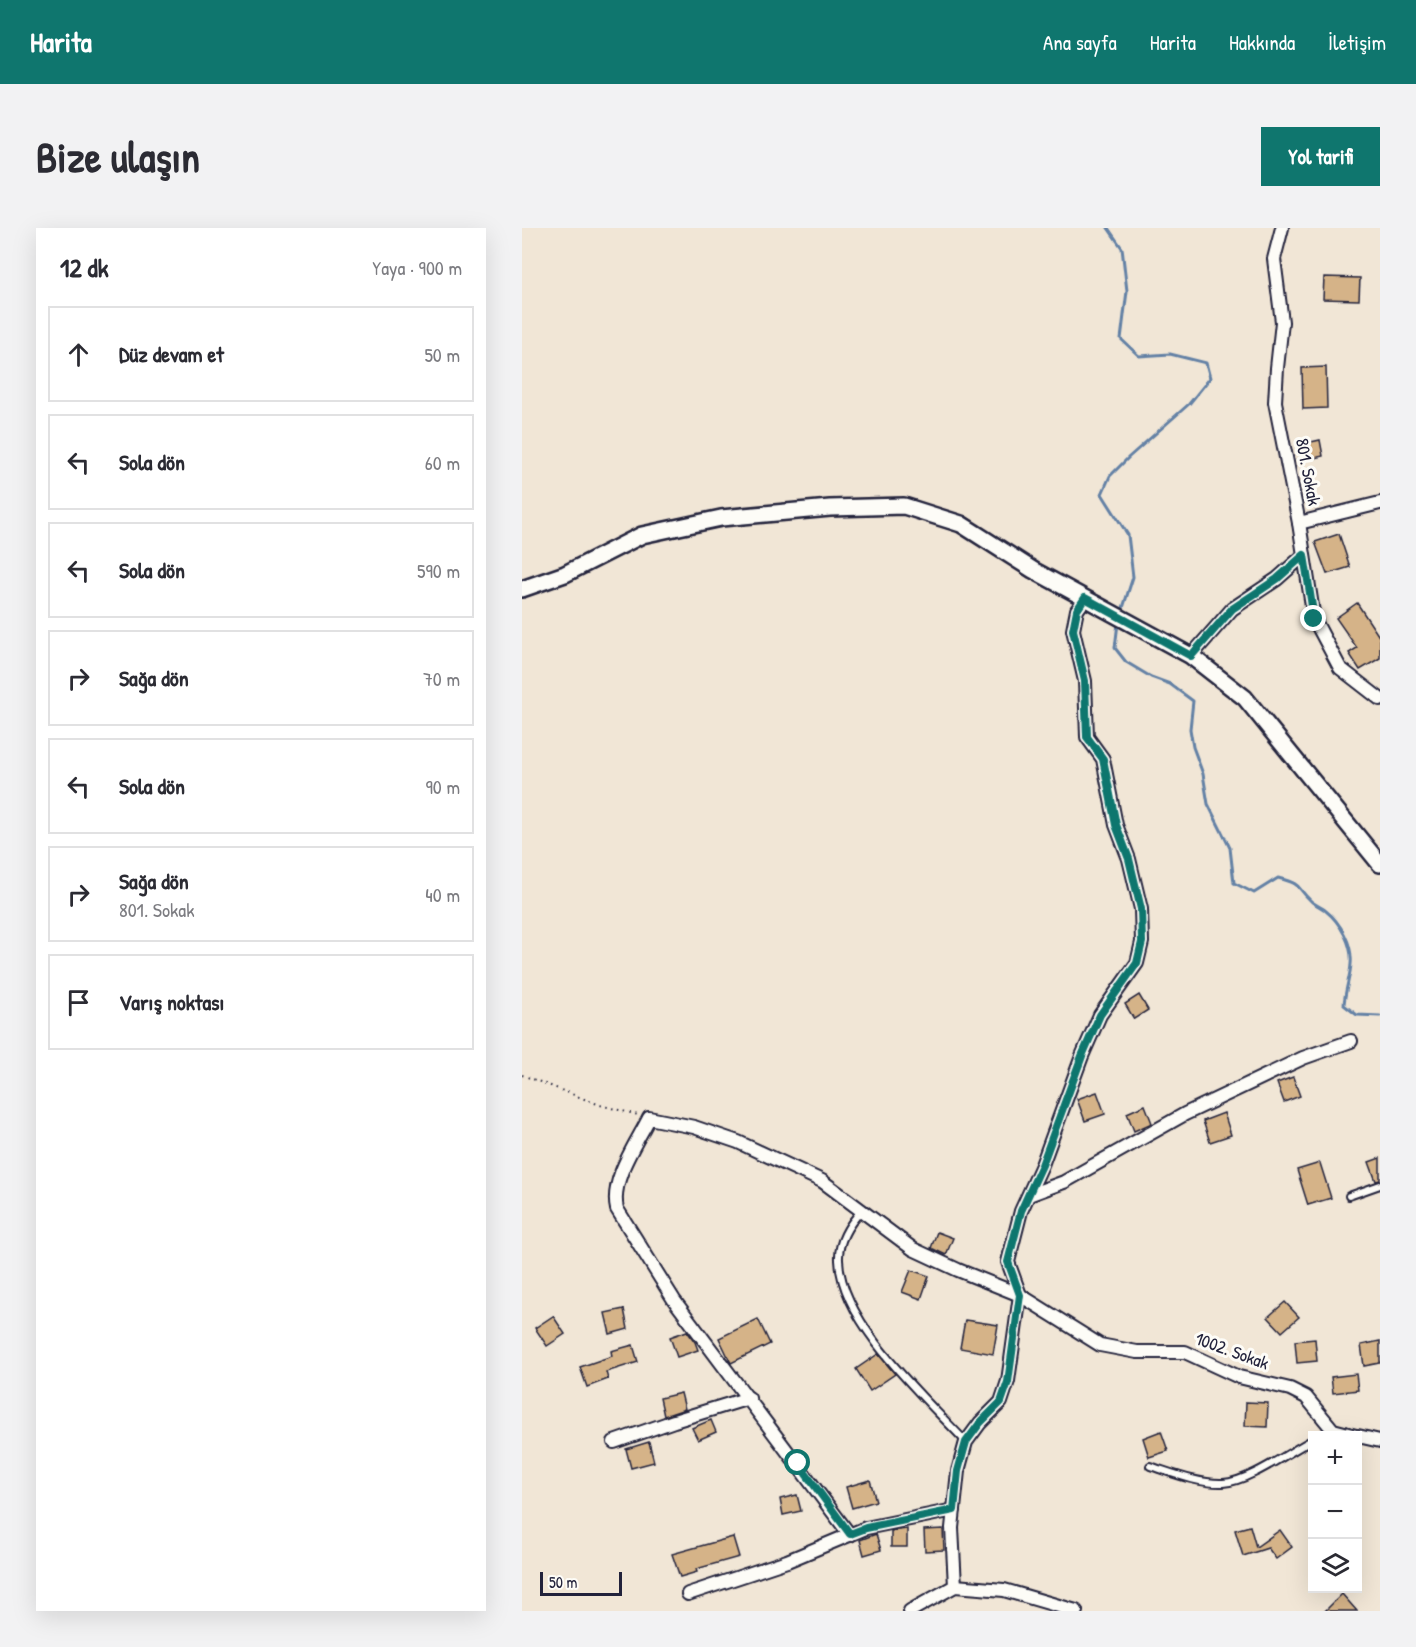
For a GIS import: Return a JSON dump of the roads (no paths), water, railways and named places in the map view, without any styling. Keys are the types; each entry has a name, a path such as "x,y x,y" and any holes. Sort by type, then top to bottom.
{"street":[{"name":"801. Sokak","path":"1285,229 1274,259 1282,322 1275,402 1299,523 1314,619 1340,668 1380,699"},
{"path":"1299,523 1380,503"},
{"path":"522,590 564,574 642,535 721,518 830,508 904,506 961,524 1033,570 1191,656 1245,699 1380,864"},
{"path":"1191,656 1232,609 1277,579 1304,555"},
{"path":"955,1586 952,1527 958,1471 966,1442 980,1423 1001,1402 1008,1382 1020,1295 1008,1262 1021,1211 1100,1015 1137,963 1142,942 1141,909 1129,859 1116,825 1103,759 1087,737 1085,681 1073,630 1077,610 1085,598"},
{"path":"1029,1195 1064,1182 1185,1114 1303,1058 1351,1041"},
{"name":"1002. Sokak","path":"749,1398 674,1300 617,1209 615,1196 617,1183 649,1118 694,1127 748,1146 822,1181 903,1242 924,1254 1020,1295 1100,1345 1137,1352 1185,1352 1239,1377 1290,1389 1306,1397 1327,1431"},
{"path":"614,1442 749,1398 850,1534"},
{"name":"1002. Sokak","path":"1362,1437 1380,1441"},
{"path":"688,1594 787,1562 866,1528 954,1510"},
{"path":"910,1611 955,1586 1004,1590 1076,1611"}],"lane":[{"path":"1349,1196 1380,1185"},
{"path":"862,1210 845,1235 839,1258 842,1278 850,1302 865,1327 902,1374 966,1442"},
{"path":"1150,1466 1208,1482 1224,1483 1237,1480 1308,1442"}],"waterway":[{"path":"1108,228 1122,248 1127,291 1121,339 1139,356 1170,354 1206,363 1210,378 1189,404 1110,476 1102,494 1128,535 1133,577 1122,611"},
{"path":"1118,623 1115,648 1126,662 1151,677 1170,684 1193,701 1190,729 1193,747 1203,774 1208,804 1230,848 1234,883 1254,893 1278,878 1286,880 1298,886 1311,901 1331,916 1341,928 1350,949 1350,969 1344,1005 1357,1015 1380,1016"}]}
